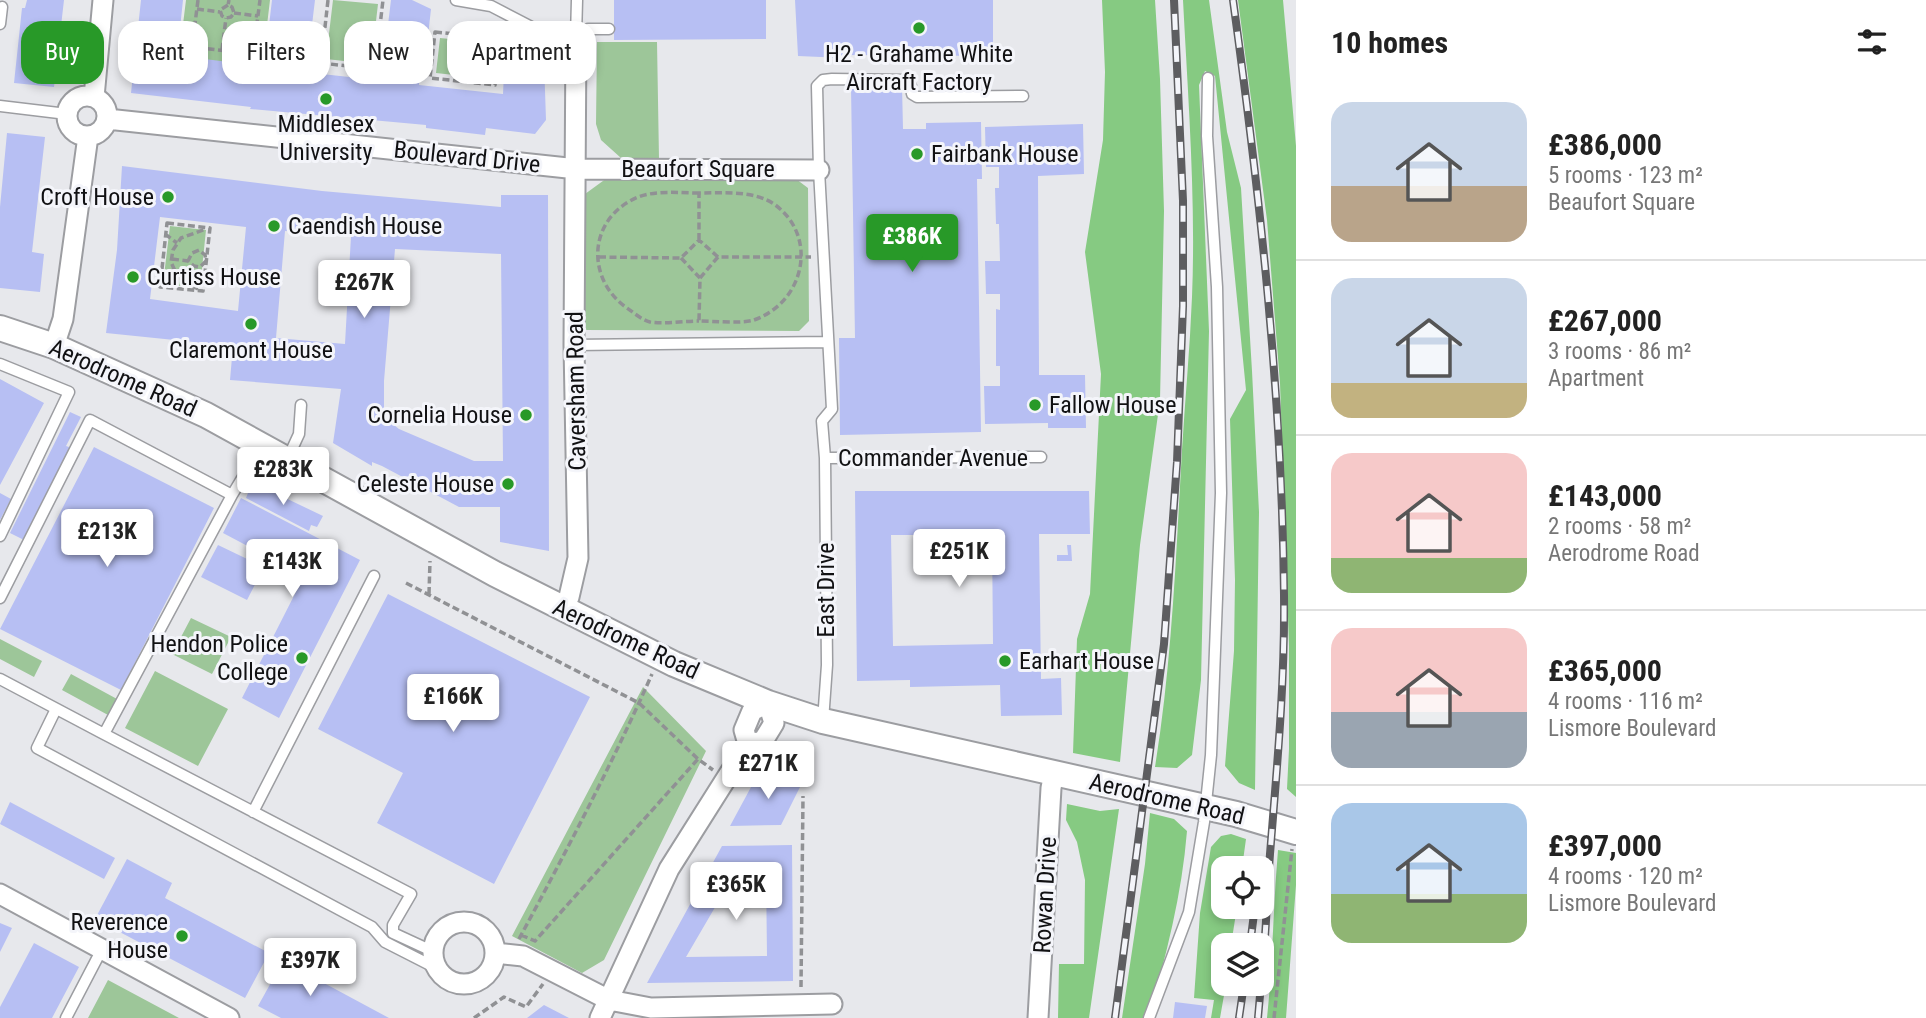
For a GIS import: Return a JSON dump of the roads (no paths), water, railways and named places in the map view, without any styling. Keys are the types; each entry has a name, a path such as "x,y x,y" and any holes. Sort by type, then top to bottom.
{"street":[{"path":"94,97 103,0"},
{"name":"Caversham Road","path":"563,610 569,597 578,558 574,345 576,84"},
{"path":"94,97 104,105 107,118 101,130 88,136 74,132 67,121 67,114 74,100 94,97"},
{"name":"Boulevard Drive","path":"107,118 577,169"},
{"path":"54,346 63,319 88,136"},
{"name":"Beaufort Square","path":"577,169 819,170"},
{"name":"Aerodrome Road","path":"0,328 54,346 206,415 563,610 674,664 768,703 823,721 1206,807 1294,843"},
{"path":"604,1009 669,869 748,744 744,730 750,715 768,703"},
{"name":"Rowan Drive","path":"1038,1018 1054,773"},
{"path":"0,894 229,1018"},
{"path":"503,954 487,975 472,984 464,985 447,980 434,959 434,943 444,929 463,922 472,923 489,934 503,954 523,956 553,972 604,1009 832,1004"}],"lane":[{"path":"456,0 491,6 520,21"},
{"path":"576,21 577,0"},
{"path":"0,24 2,7"},
{"path":"596,29 610,29"},
{"path":"1149,1018 1189,912 1206,807 1214,695 1221,494 1217,287 1207,136 1208,78"},
{"name":"East Drive","path":"823,721 827,665 825,458 822,421 832,409 817,86 822,80 905,80 911,86 912,94 917,97 1024,96"},
{"path":"0,106 67,114"},
{"path":"574,345 828,342"},
{"path":"0,364 69,392 0,536"},
{"path":"287,461 299,434 301,405"},
{"path":"0,598 90,420 232,495"},
{"path":"104,734 247,470 256,444"},
{"name":"Commander Avenue","path":"825,458 1041,457"},
{"path":"253,812 374,576"},
{"path":"0,679 411,894 393,925 393,933 434,959"},
{"path":"56,709 37,748 372,927 385,942 434,959"},
{"path":"66,1018 102,949"}],"railway":[{"path":"1115,1018 1164,644 1177,462 1183,306 1183,201 1174,0"},
{"path":"1233,0 1268,296 1282,520 1282,692 1265,933"},
{"path":"1252,933 1253,919"},
{"path":"1239,1018 1242,996"},
{"path":"1258,1018 1260,996"}],"place":[{"name":"H2 - Grahame White Aircraft Factory","path":"919,28"},
{"name":"Middlesex University","path":"326,99"},
{"name":"Fairbank House","path":"917,154"},
{"name":"Croft House","path":"168,197"},
{"name":"Caendish House","path":"274,226"},
{"name":"Curtiss House","path":"133,277"},
{"name":"Claremont House","path":"251,324"},
{"name":"Fallow House","path":"1035,405"},
{"name":"Cornelia House","path":"526,415"},
{"name":"Celeste House","path":"508,484"},
{"name":"Hendon Police College","path":"302,658"},
{"name":"Earhart House","path":"1005,661"},
{"name":"Reverence House","path":"182,936"}]}
